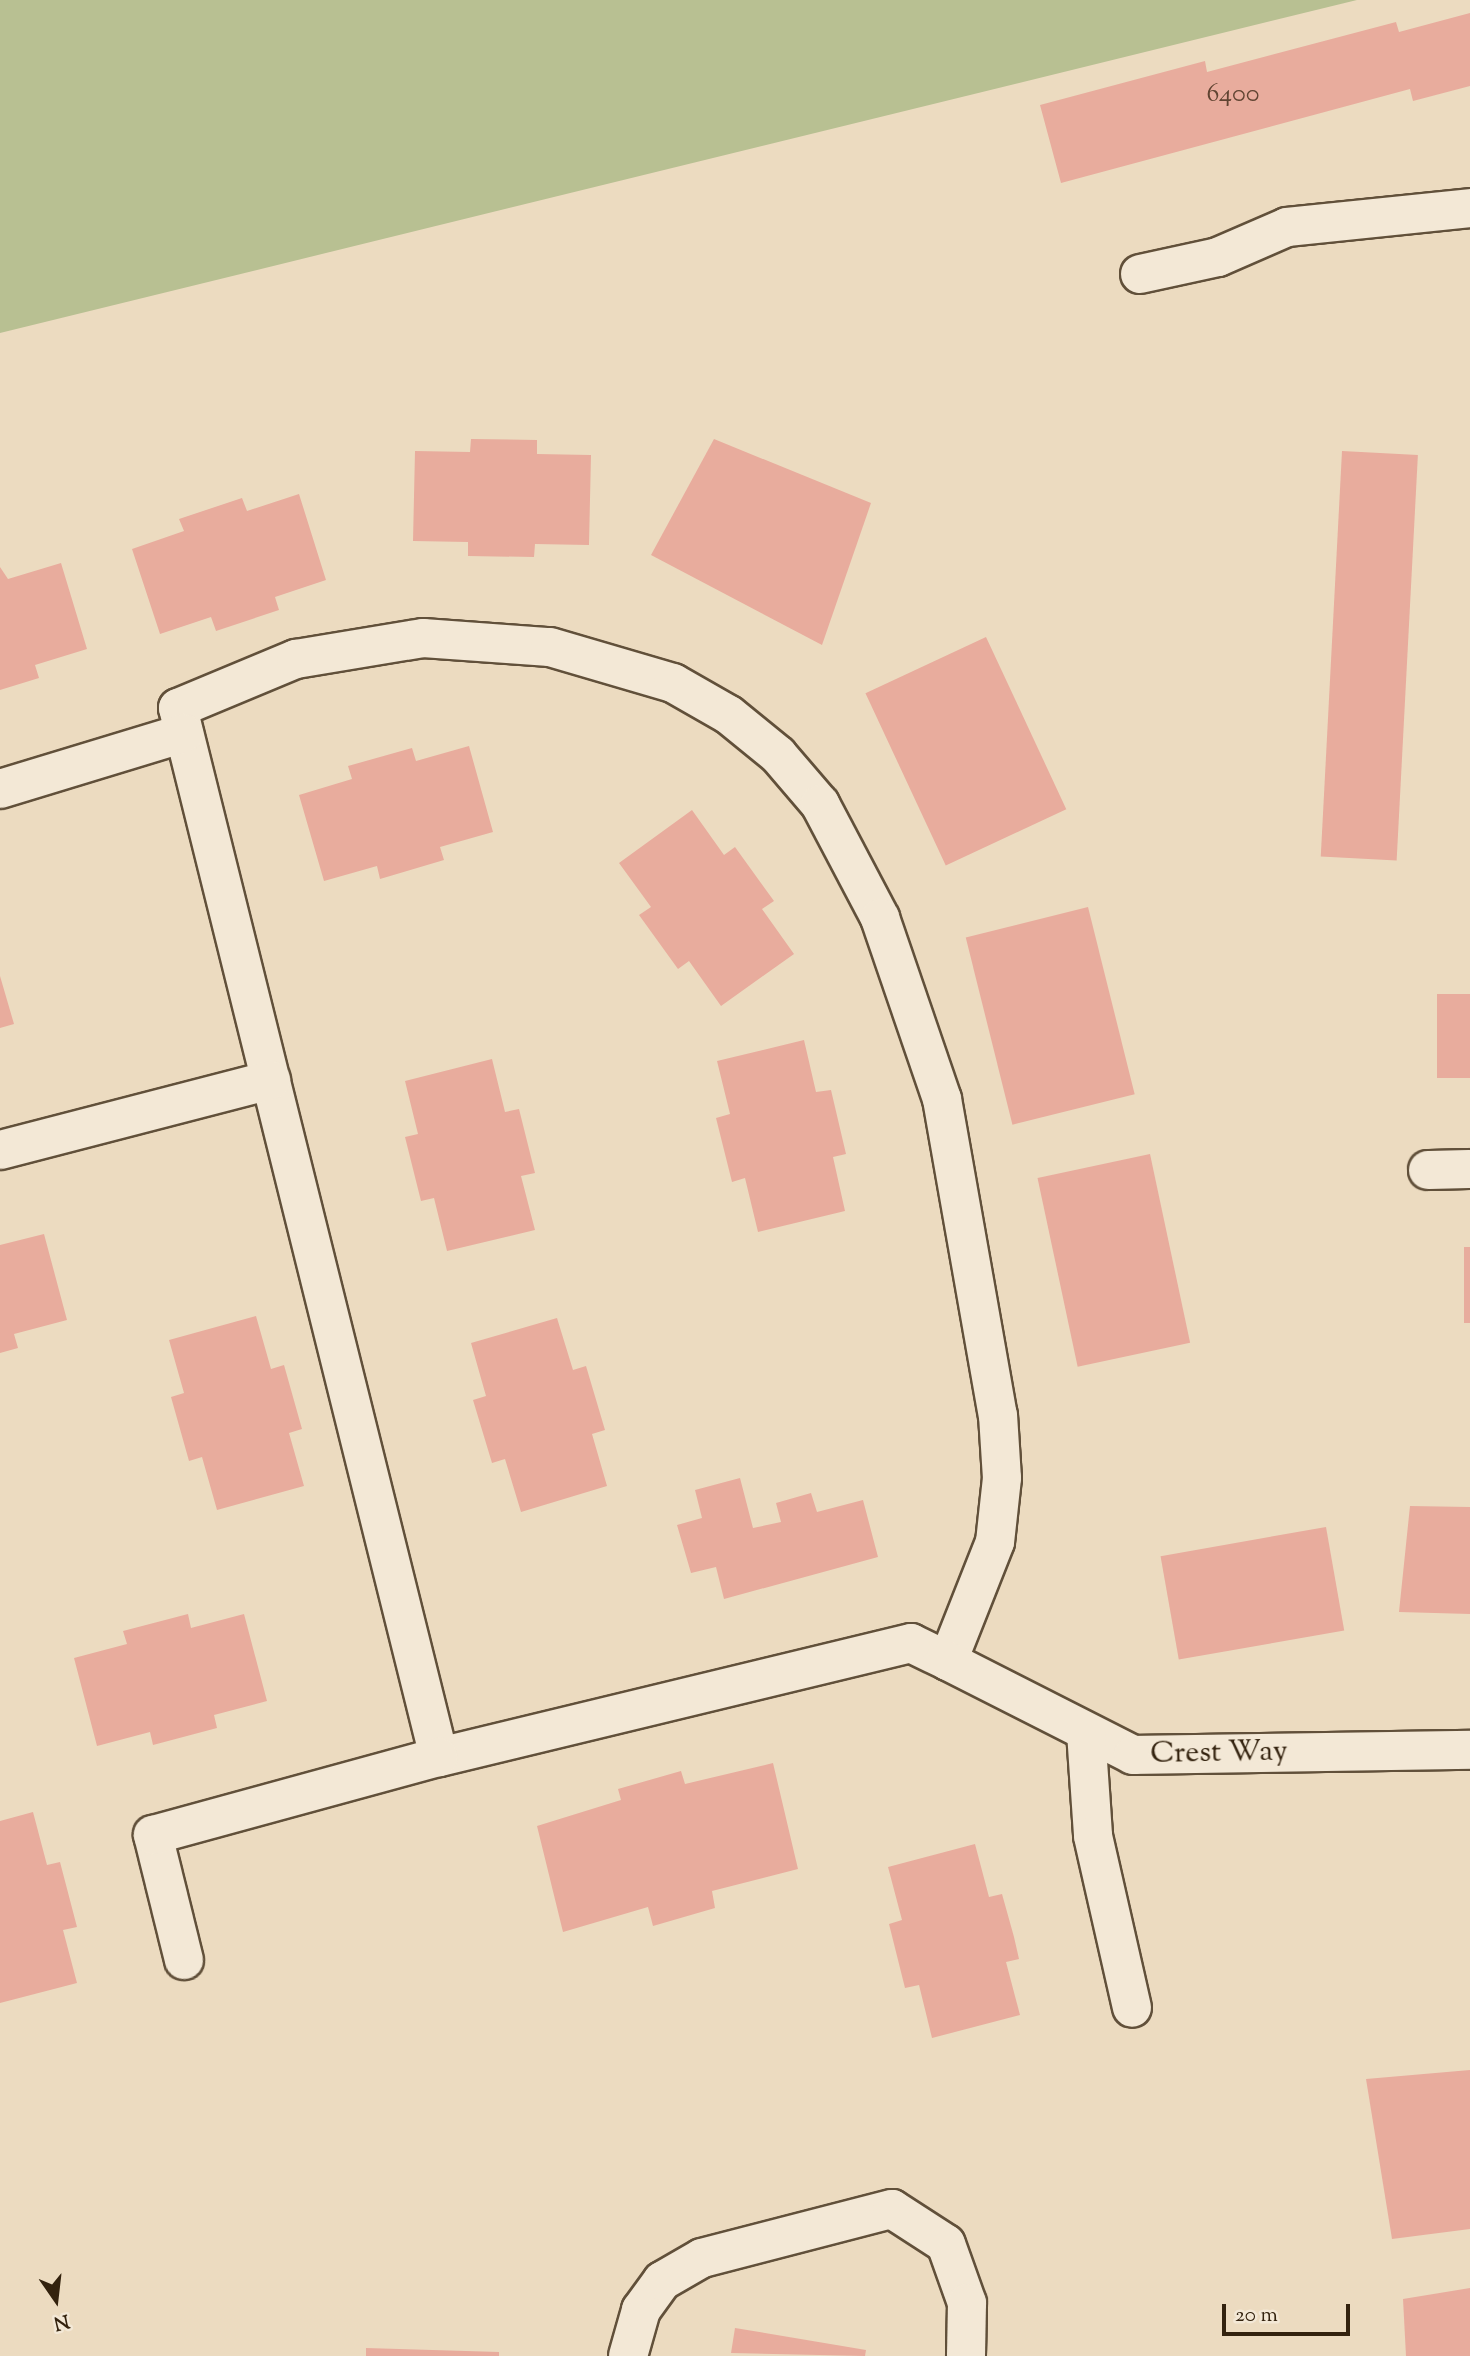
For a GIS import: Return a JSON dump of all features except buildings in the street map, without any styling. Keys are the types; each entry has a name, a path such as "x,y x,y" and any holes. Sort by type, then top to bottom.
{"street":[{"path":"1140,274 1219,257 1287,227 1470,208"},
{"path":"439,1756 178,708 296,659 423,638 487,639 550,647 673,683 769,747 820,804 904,977 942,1099 998,1415 1002,1478 995,1542 948,1661"},
{"path":"0,789 184,733"},
{"path":"0,1150 271,1080"},
{"path":"1428,1170 1470,1169"},
{"name":"Crest Way","path":"184,1960 153,1835 439,1756 911,1643 1133,1755 1470,1750"},
{"path":"1086,1731 1093,1836 1132,2008"},
{"path":"628,2356 641,2310 662,2281 702,2258 892,2209 946,2244 967,2303 967,2356"}],"green space":[{"path":"0,0 1357,0 0,333"}]}
